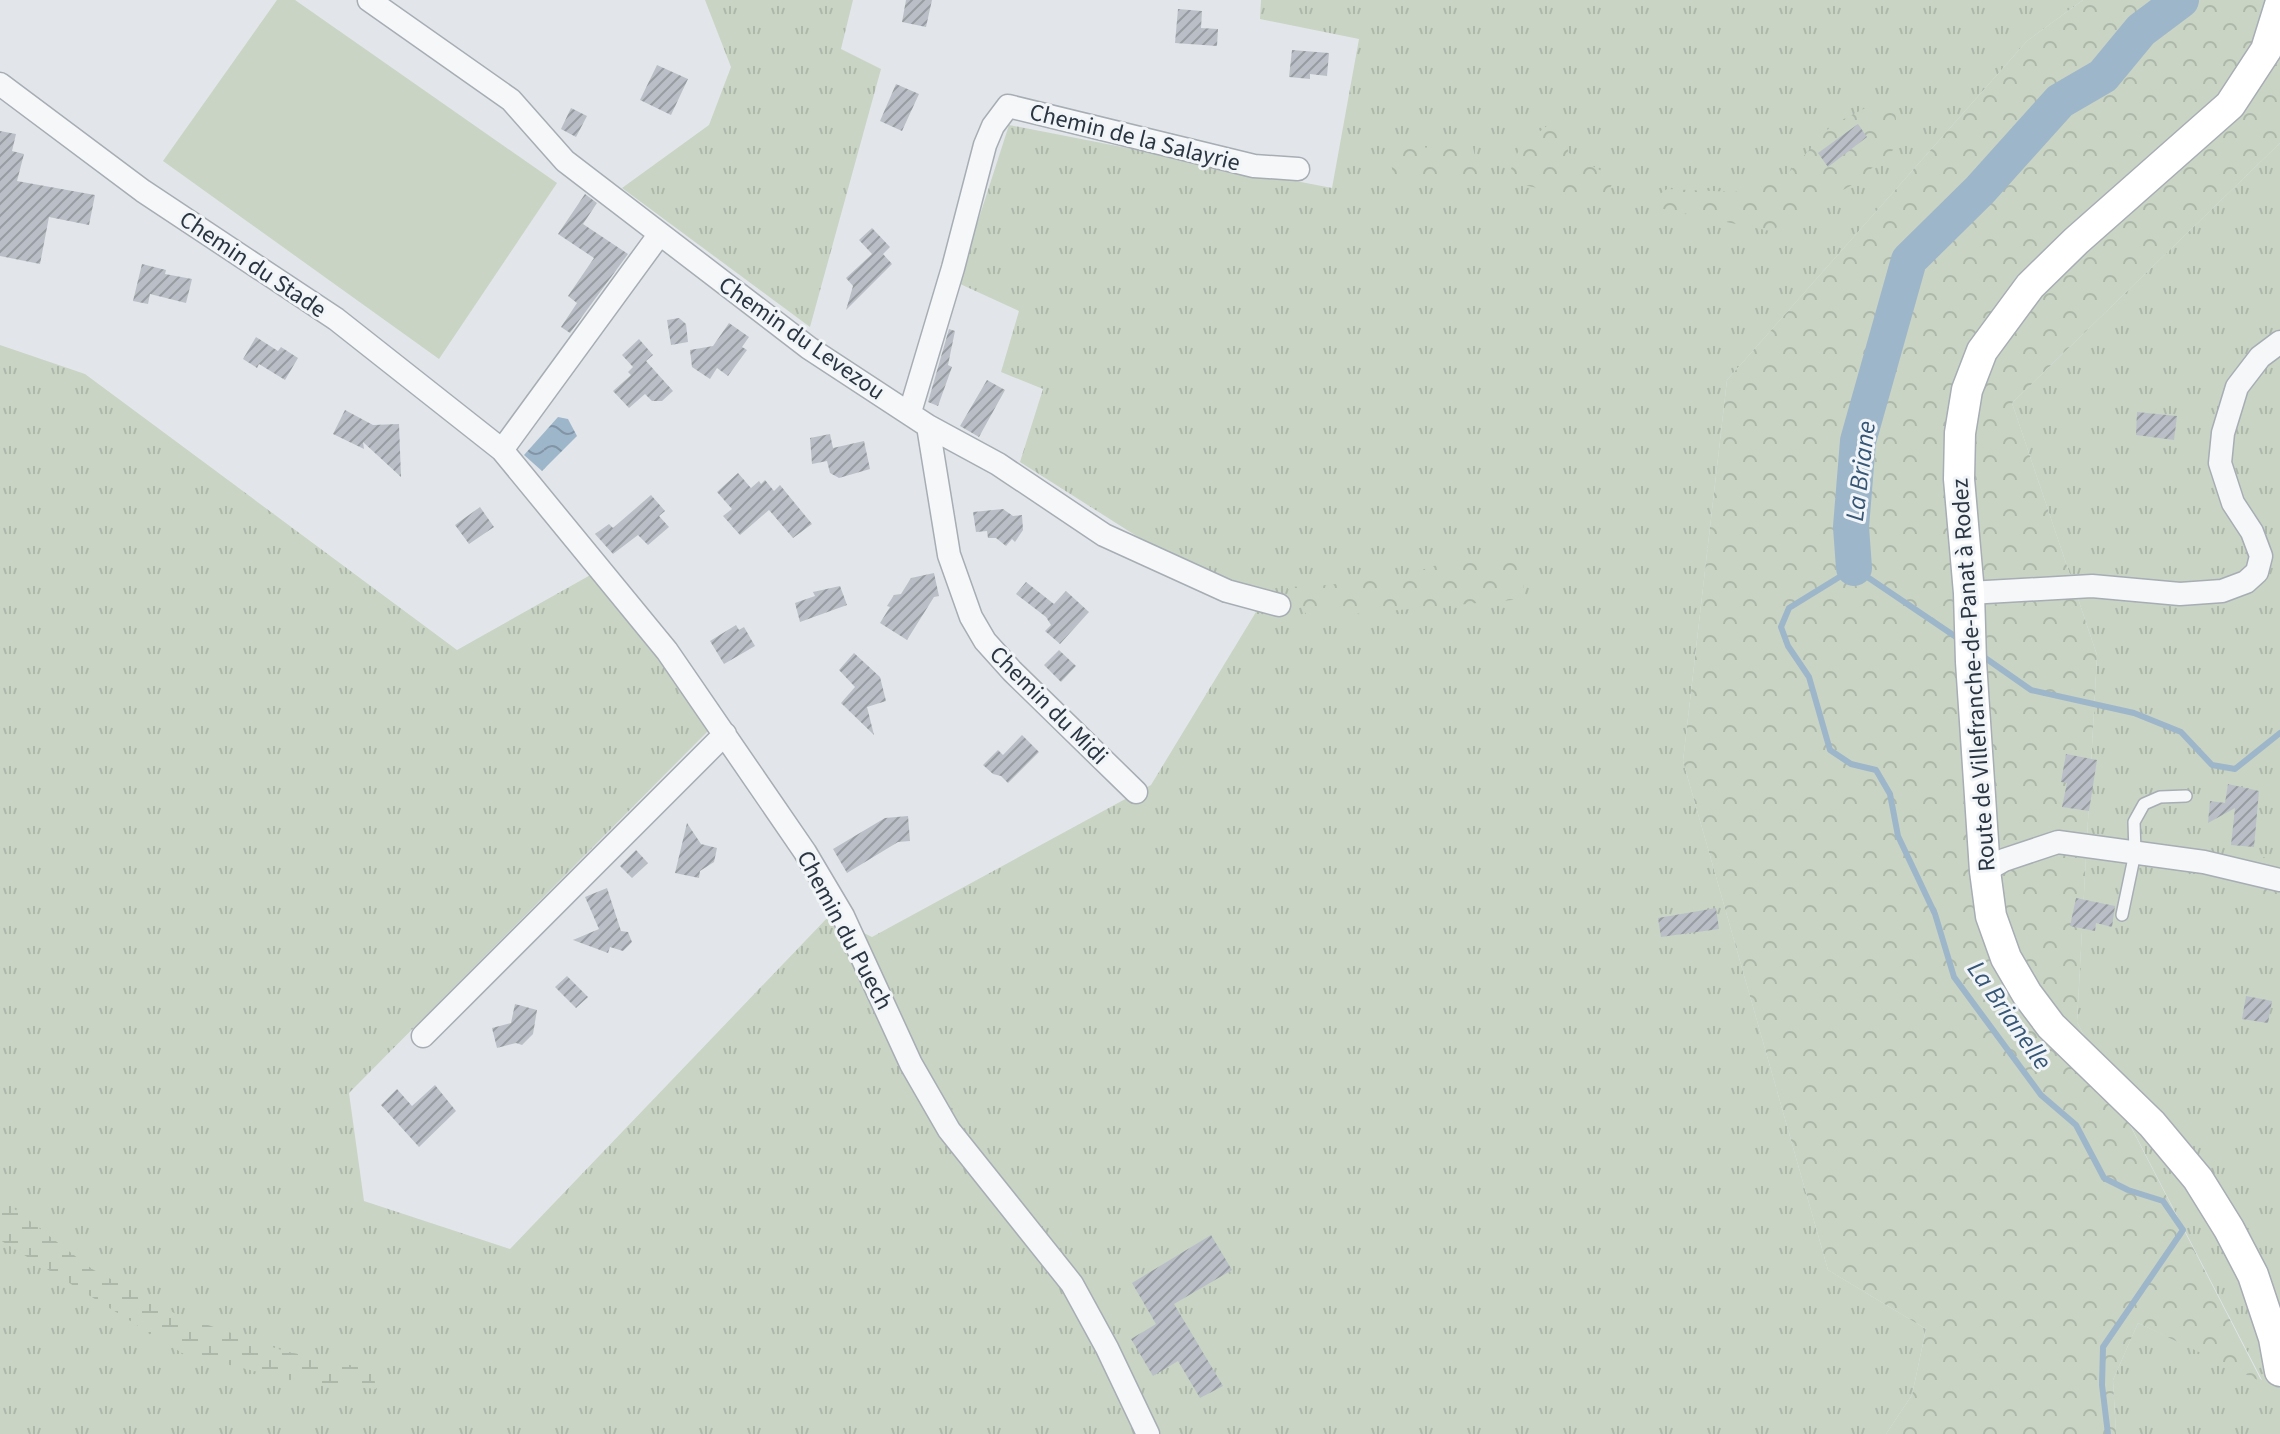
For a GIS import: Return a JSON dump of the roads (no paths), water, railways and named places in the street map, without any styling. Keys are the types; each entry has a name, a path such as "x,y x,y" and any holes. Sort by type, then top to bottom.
{"main road":[{"name":"Route de Villefranche-de-Panat à Rodez","path":"2280,5 2266,50 2230,105 2076,241 2030,286 1982,351 1967,390 1960,433 1959,479 1970,606 1985,871 1991,916 2006,958 2051,1026 2152,1124 2198,1179 2253,1275 2274,1338 2280,1371"}],"street":[{"name":"Chemin du Levezou","path":"369,0 511,100 565,161 809,348 928,426 998,464 1106,543 1227,591 1279,605"},
{"name":"Chemin du Stade","path":"0,84 143,191 336,319 502,450"},
{"name":"Chemin de la Salayrie","path":"910,412 953,268 985,145 993,126 1008,106 1254,166 1298,169"},
{"path":"502,450 659,235"},
{"path":"1970,606 2092,586 2180,594 2222,591 2246,582 2257,572 2261,556 2252,532 2233,503 2220,463 2223,433 2237,387 2260,357 2280,342"},
{"name":"Chemin du Midi","path":"928,426 949,555 971,617 985,641 1012,671 1136,792"},
{"name":"Chemin du Puech","path":"502,450 667,651 805,852 843,916 911,1064 949,1130 1072,1284 1148,1434"},
{"path":"423,1036 725,734"},
{"path":"1985,871 2004,860 2058,842 2204,862 2280,880"}],"lane":[{"path":"2122,915 2135,853 2134,822 2144,804 2160,797 2186,796"}],"water":[{"path":"558,417 568,419 577,436 542,471 524,455"}],"waterway":[{"name":"La Briane","path":"1854,568 1851,527 1858,441 1909,260 1980,190 2060,101 2103,76 2141,30 2181,0"},
{"name":"La Brianelle","path":"1962,641 1854,568 1789,608 1781,627 1788,646 1809,677 1830,750 1851,764 1876,770 1890,794 1898,836 1935,914 1954,977 2041,1095 2076,1125 2104,1178 2128,1190 2163,1201 2183,1230 2103,1347 2102,1385 2108,1434"},
{"name":"La Briane","path":"1981,655 2031,690 2134,713 2181,732 2212,765 2235,769 2280,733"}]}
